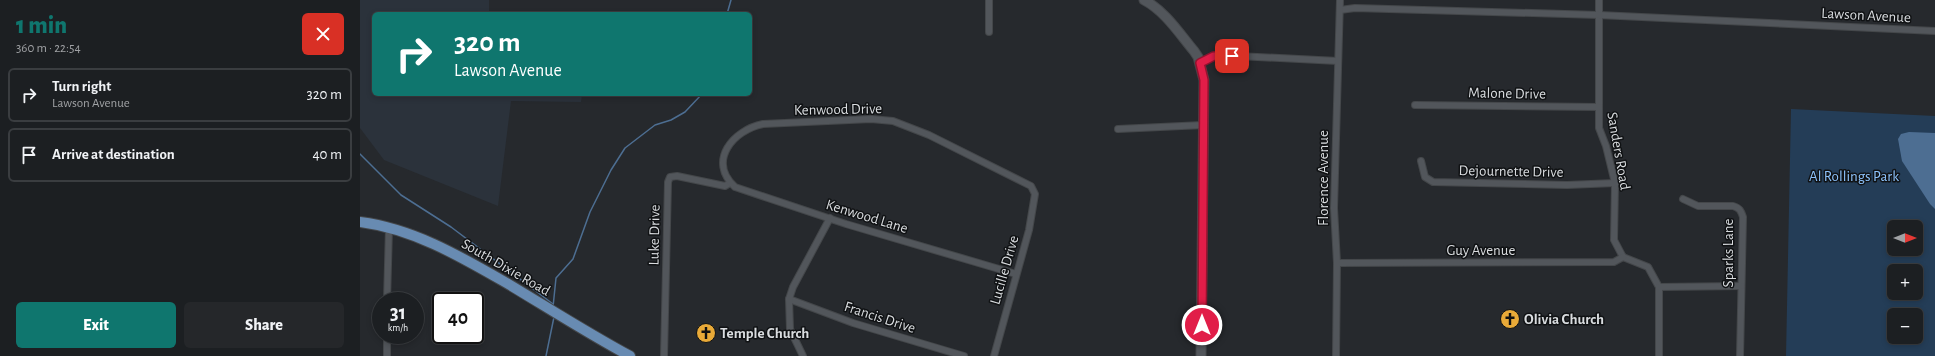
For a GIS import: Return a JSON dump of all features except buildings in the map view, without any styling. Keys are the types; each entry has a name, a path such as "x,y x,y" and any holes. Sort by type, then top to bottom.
{"main road":[{"name":"South Dixie Road","path":"360,222 402,231 436,245 479,267 630,356"}],"street":[{"path":"989,32 990,0"},
{"path":"1144,0 1154,2 1194,50 1200,63 1204,80 1202,356"},
{"name":"Florence Avenue","path":"1336,356 1337,263 1334,208 1340,0"},
{"name":"Sanders Road","path":"1599,0 1599,128 1606,146 1615,184 1614,240 1623,257"},
{"name":"Lawson Avenue","path":"1340,10 1355,8 1599,15 1935,31"},
{"path":"1200,63 1218,55 1338,61"},
{"name":"Malone Drive","path":"1414,105 1598,107"},
{"name":"Kenwood Drive","path":"730,183 725,177 723,168 723,160 727,147 736,136 753,126 783,122 871,120 893,121 929,135 1014,177 1031,186 1034,190"},
{"path":"1118,129 1203,125"},
{"name":"Dejournette Drive","path":"1421,161 1424,177 1433,182 1567,185 1615,184"},
{"name":"Luke Drive","path":"664,356 668,182 670,177 677,176 725,186 730,183"},
{"name":"Kenwood Lane","path":"730,183 735,187 830,218 1016,274"},
{"name":"Lucille Drive","path":"994,356 1034,210 1034,190"},
{"name":"Sparks Lane","path":"1683,199 1698,206 1738,207 1742,212 1740,356"},
{"path":"803,356 790,329 789,300 793,287 830,218"},
{"path":"388,292 389,228"},
{"path":"1623,257 1648,267 1659,287 1659,356"},
{"name":"Guy Avenue","path":"1337,263 1614,262 1623,257"},
{"path":"1659,287 1741,286"},
{"name":"Francis Drive","path":"789,300 853,323 964,356"},
{"path":"387,344 387,356"}],"shaded area":[{"path":"360,0 489,0 489,12 372,12 372,96 582,96 581,102 511,101 498,206 384,160 360,128"},
{"path":"1909,132 1935,133 1935,209 1930,204 1902,161 1898,139 1901,134"}],"green space":[{"name":"Al Rollings Park","path":"1791,109 1935,116 1935,356 1786,356"}],"waterway":[{"path":"728,12 731,0"},
{"path":"553,307 556,278 573,259 590,212 611,170 625,148 655,125 671,120 685,112 700,96"},
{"path":"360,154 401,195 451,227 553,304"},
{"path":"546,356 554,317"}],"place":[{"name":"Olivia Church","path":"1510,319"},
{"name":"Temple Church","path":"706,333"}],"route":[{"path":"1202,325 1204,80 1200,63 1214,56 1232,56"}]}
